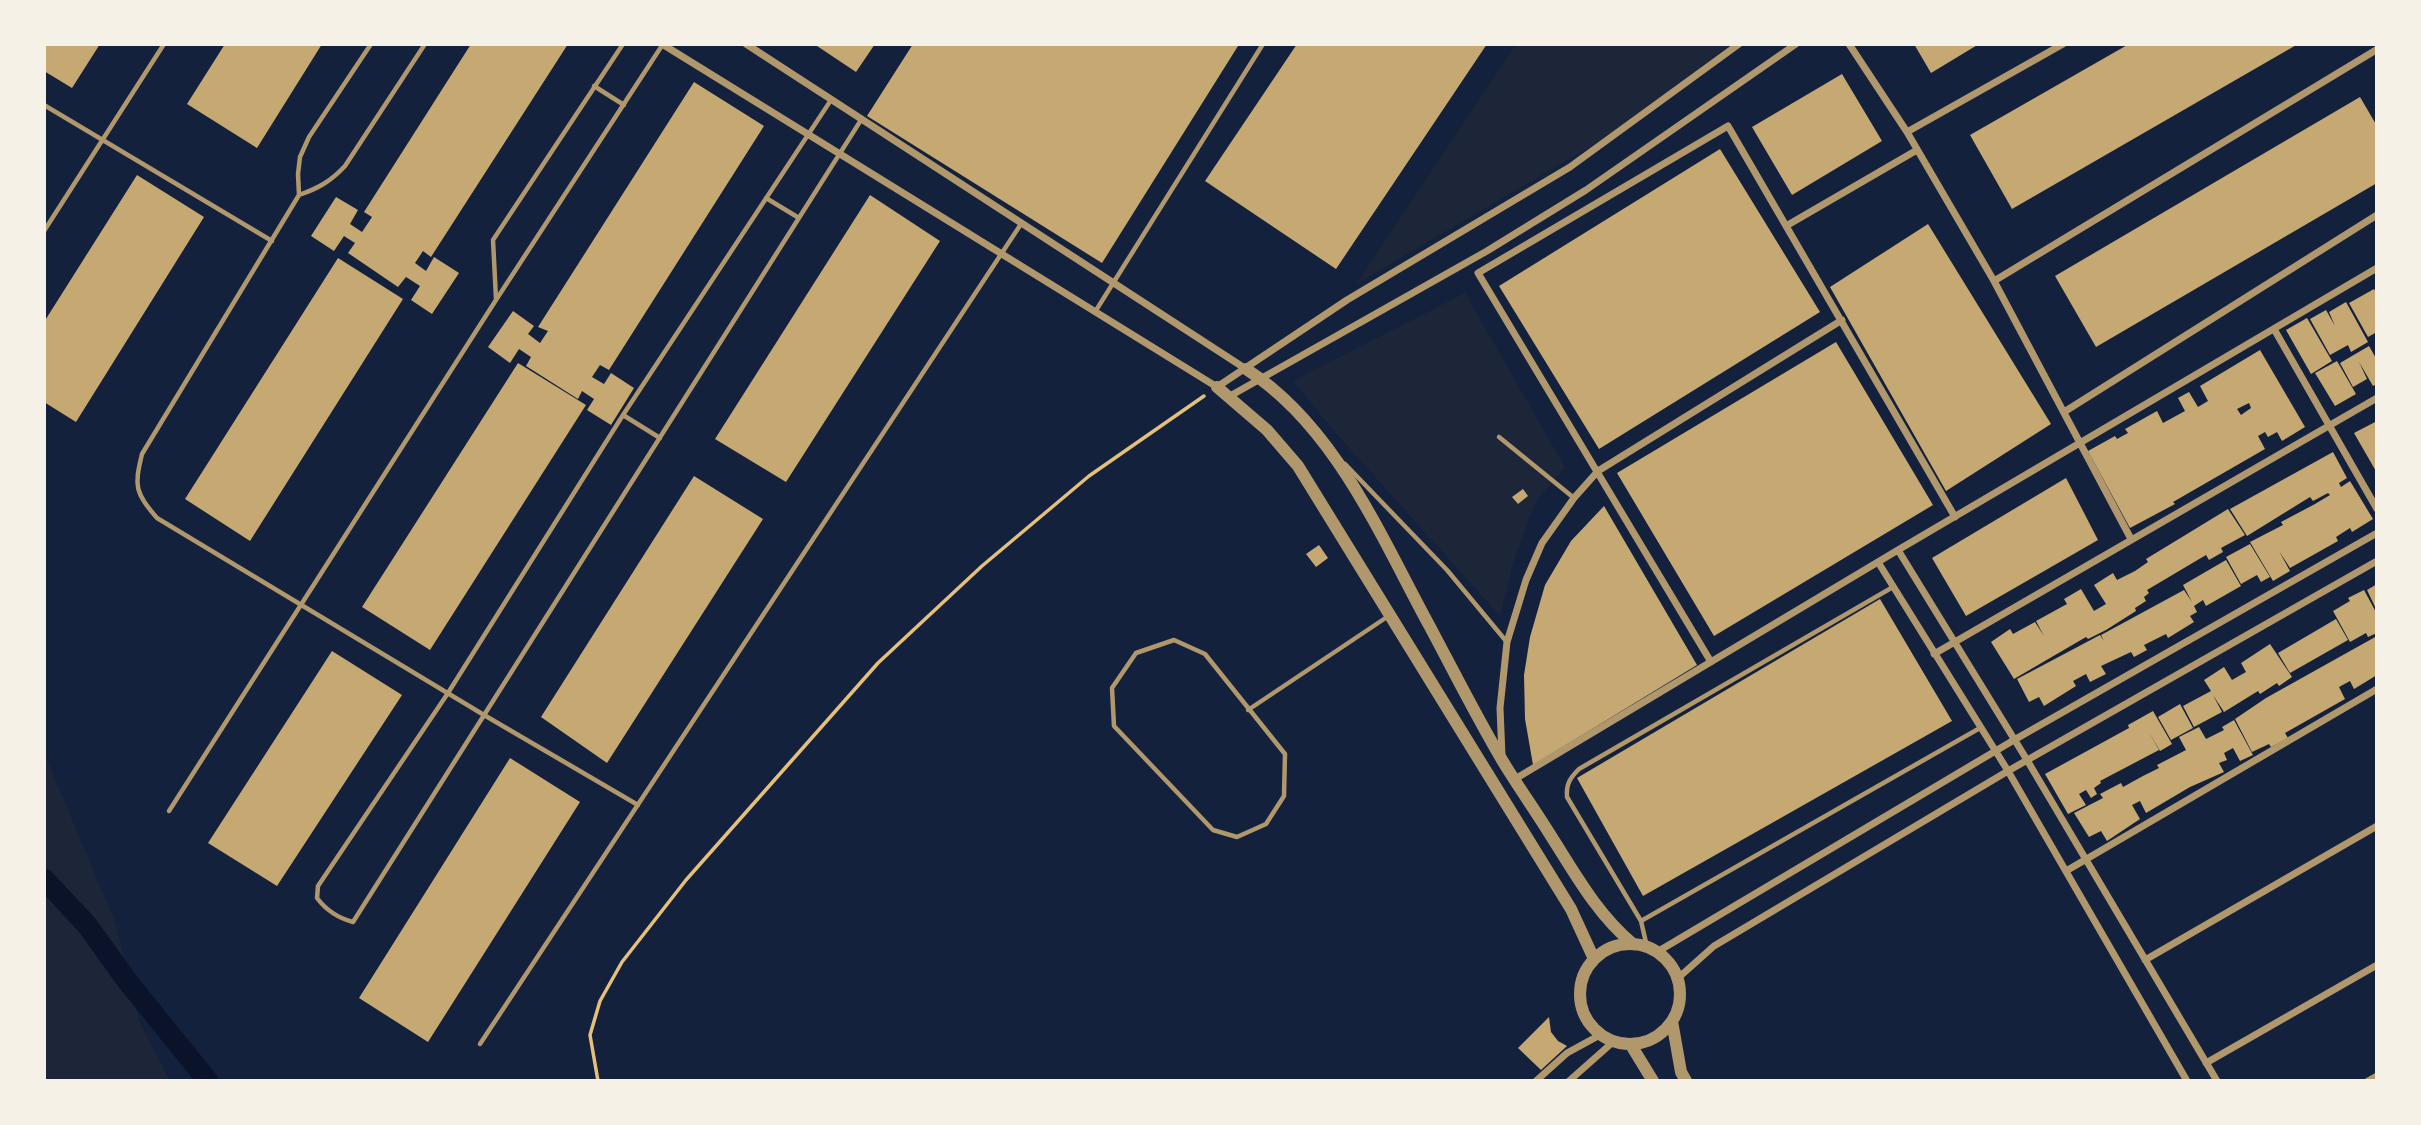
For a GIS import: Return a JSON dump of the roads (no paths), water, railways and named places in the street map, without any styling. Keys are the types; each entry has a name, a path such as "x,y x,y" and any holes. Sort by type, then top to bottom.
{"street":[{"path":"663,44 1217,387 1267,430 1298,466 1571,909 1594,959"},
{"path":"747,44 1260,378 1292,407 1321,439 1361,501 1502,759 1590,897 1612,926 1646,948 1673,969 1680,993 1678,1008 1672,1021 1661,1033 1647,1041 1631,1045 1613,1042 1600,1035 1588,1023 1581,1007 1580,990 1584,974 1594,959 1606,951 1619,946 1646,948 2377,533"},
{"path":"1217,387 1347,300 1570,167 1740,44"},
{"path":"1230,396 1487,251 1586,190 1796,44"},
{"path":"1849,44 1907,132 1994,281 2131,538"},
{"path":"1907,132 2063,44"},
{"path":"1994,281 2375,49"},
{"path":"1711,662 1478,273 1728,126 1955,517"},
{"path":"1786,226 1917,150"},
{"path":"2064,412 2377,215"},
{"path":"1515,779 2377,268"},
{"path":"1502,759 1500,708 1507,642 1526,580 1542,543 1574,498 1598,471 1842,320"},
{"path":"2274,329 2377,509"},
{"path":"1934,654 2377,398"},
{"path":"1898,550 2027,760 2217,1081"},
{"path":"1677,979 1714,946 2008,771 2377,561"},
{"path":"1878,562 2008,771 2187,1081"},
{"path":"2066,871 2377,689"},
{"path":"2145,960 2377,826"},
{"path":"2206,1063 2377,965"},
{"path":"1672,1021 1681,1072 1686,1081"},
{"path":"1536,1081 1567,1053 1600,1035"},
{"path":"1569,1081 1613,1042"},
{"path":"1631,1045 1653,1081"},
{"path":"2368,1081 2377,1076"}],"lane":[{"path":"44,230 164,44"},
{"path":"371,44 309,137 300,157 299,195 142,454 136,478 140,499 157,518 638,805"},
{"path":"299,195 319,188 333,179 345,166 425,44"},
{"path":"496,300 494,240 623,44"},
{"path":"169,811 663,44"},
{"path":"1095,312 1264,44"},
{"path":"594,86 624,105"},
{"path":"831,99 623,415 448,693 318,886 317,898 324,907 353,922 862,119"},
{"path":"44,105 272,241"},
{"path":"766,198 799,218"},
{"path":"480,1044 1021,223"},
{"path":"623,415 660,438"},
{"path":"1499,437 1574,498"},
{"path":"1321,439 1447,570 1507,642"},
{"path":"1646,948 1641,921 1567,797 1566,787 1571,778 1579,769 1893,587"},
{"path":"1248,710 1390,615"},
{"path":"1174,640 1205,654 1248,710 1285,754 1284,796 1266,824 1237,837 1213,830 1114,726 1112,688 1136,653 1174,640"},
{"path":"1641,921 1980,728"}],"waterway":[{"path":"44,879 87,925 128,982 208,1081"}]}
